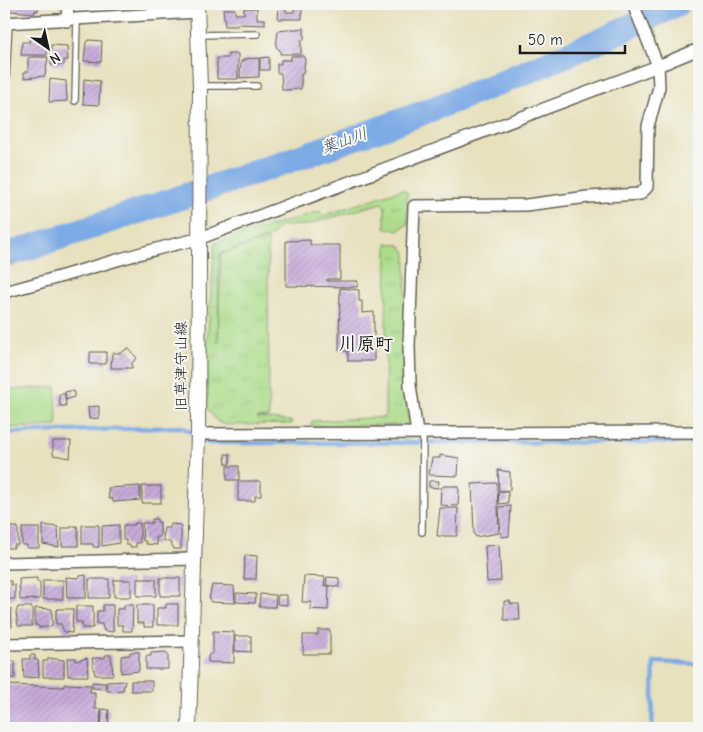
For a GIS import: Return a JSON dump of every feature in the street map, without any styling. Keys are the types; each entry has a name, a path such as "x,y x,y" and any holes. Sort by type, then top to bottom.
{"street":[{"path":"68,4 72,20"},
{"path":"420,433 410,385 414,206 526,205 588,197 640,194 647,187 648,126 659,87 658,64 633,4"},
{"path":"6,23 72,20 197,8"},
{"name":"旧草津守山線","path":"189,728 198,434 198,162 200,86 197,8"},
{"path":"4,292 84,271 198,236 699,48"},
{"path":"198,434 699,432"},
{"path":"4,563 194,559"},
{"path":"4,644 192,641"}],"lane":[{"path":"72,20 75,101"},
{"path":"6,23 6,79"},
{"path":"198,35 257,34"},
{"path":"200,86 257,86"},
{"path":"420,433 422,532"}],"green space":[{"path":"403,189 407,192 408,224 399,230 385,228 385,206 381,203 307,225 281,226 270,237 221,253 219,258 218,343 221,254 268,239 269,417 257,418 291,421 292,424 225,425 218,422 207,409 207,342 215,243 320,211 322,216"},
{"path":"387,243 400,245 406,252 405,381 409,425 311,426 312,421 385,417"},
{"path":"56,387 57,426 4,428 4,390"}],"building":[{"path":"9,4 39,4 38,11 35,10 35,13 10,11"},
{"path":"279,4 286,4 286,12 294,12 294,4 302,4 302,19 278,19"},
{"path":"244,8 257,8 257,19 265,19 265,25 237,24 237,26 225,26 223,9 235,9 235,14 244,14"},
{"path":"304,28 304,40 301,40 301,54 280,54 280,50 276,47 278,31"},
{"path":"29,38 39,38 39,40 47,42 47,55 21,55 22,42 30,42"},
{"path":"89,40 102,41 101,62 84,61 86,42"},
{"path":"51,45 67,46 68,60 64,60 64,65 51,65"},
{"path":"228,54 238,54 238,79 217,79 217,58 228,58"},
{"path":"291,56 303,56 305,60 303,74 301,74 301,89 282,90 281,73 277,73 277,64 281,64 281,60 291,60"},
{"path":"48,57 45,76 24,78 24,72 28,72 28,58"},
{"path":"269,57 269,70 260,70 260,58"},
{"path":"259,58 259,77 240,78 241,61"},
{"path":"50,79 66,81 67,101 49,102"},
{"path":"84,79 100,81 99,105 83,104"},
{"path":"310,240 310,245 340,245 340,279 327,279 327,281 358,281 357,287 286,286 286,241"},
{"path":"340,288 359,290 359,301 362,301 362,313 374,312 374,361 348,361 348,351 339,351"},
{"path":"128,348 137,358 132,363 132,368 111,368 112,353 121,353"},
{"path":"90,352 106,352 106,364 90,364"},
{"path":"74,391 74,397 66,400 65,392"},
{"path":"59,394 65,394 66,406 60,406"},
{"path":"99,406 99,418 89,419 88,407"},
{"path":"53,441 71,441 70,458 53,455"},
{"path":"225,454 230,454 230,464 226,464"},
{"path":"440,455 459,458 458,476 429,475 432,458 440,458"},
{"path":"227,466 239,466 239,480 227,480"},
{"path":"498,470 510,472 510,490 499,491"},
{"path":"238,481 259,481 261,483 261,496 255,496 255,501 238,501"},
{"path":"429,481 439,481 438,488 429,487"},
{"path":"497,483 499,533 476,537 474,534 472,484"},
{"path":"140,486 140,500 113,502 113,499 109,499 108,488"},
{"path":"142,486 161,486 161,503 142,503"},
{"path":"444,486 457,486 459,490 458,506 440,505 441,488"},
{"path":"498,492 508,492 508,503 499,504"},
{"path":"511,506 509,536 501,537 499,507"},
{"path":"440,508 458,508 457,536 437,536"},
{"path":"152,519 157,519 157,522 160,522 160,537 156,537 157,545 146,544 146,541 143,541 142,523 152,523"},
{"path":"135,523 140,523 140,543 136,543 136,547 130,547 130,545 126,545 126,540 123,540 123,525 135,525"},
{"path":"171,524 181,525 181,549 174,549 171,543 163,540 164,528 170,528"},
{"path":"43,525 58,527 59,547 43,544"},
{"path":"82,525 99,525 99,547 93,547 93,544 82,544"},
{"path":"119,525 119,543 102,546 102,526"},
{"path":"71,526 77,526 78,546 62,546 62,528 71,528"},
{"path":"4,527 18,527 18,545 14,545 14,548 7,548 7,542 4,542"},
{"path":"22,528 39,528 39,548 27,548 27,545 22,545"},
{"path":"499,545 501,581 487,582 485,546"},
{"path":"245,555 257,556 256,579 244,579"},
{"path":"86,575 86,598 67,598 66,577 79,578 79,576"},
{"path":"304,576 325,577 324,586 329,586 328,610 310,609 311,602 302,602"},
{"path":"327,577 339,578 339,587 326,585"},
{"path":"37,578 37,582 40,582 40,599 20,600 19,579"},
{"path":"160,578 180,578 180,596 160,596"},
{"path":"89,579 109,579 109,598 89,598"},
{"path":"137,579 156,579 156,596 137,596"},
{"path":"43,580 63,580 63,599 43,599"},
{"path":"114,580 131,580 131,597 114,597"},
{"path":"4,581 11,581 11,585 15,585 15,599 4,599"},
{"path":"212,585 234,586 235,603 211,602 209,599"},
{"path":"236,593 256,594 255,603 236,602"},
{"path":"260,594 276,595 275,607 259,607"},
{"path":"278,595 287,595 287,605 277,604"},
{"path":"504,601 510,601 511,604 519,604 520,620 504,620"},
{"path":"166,604 178,604 178,625 157,625 157,608 166,608"},
{"path":"103,605 113,605 113,632 104,631 102,624 97,624 97,611 103,611"},
{"path":"124,605 133,605 132,631 123,631 123,625 117,625 117,609 124,609"},
{"path":"137,605 153,605 153,627 144,627 144,623 137,623"},
{"path":"76,606 93,606 93,628 82,628 82,622 76,622"},
{"path":"18,607 32,607 32,626 18,626 16,613"},
{"path":"4,608 11,608 12,627 4,627"},
{"path":"35,608 52,609 52,626 39,628 39,626 35,625"},
{"path":"58,609 73,609 72,633 64,632 61,624 56,624 56,611"},
{"path":"318,630 330,630 330,654 303,654 303,635 318,635"},
{"path":"213,631 234,632 234,663 208,662 208,656 213,652"},
{"path":"235,636 251,636 251,652 235,651"},
{"path":"130,652 139,652 139,671 121,673 121,656 130,655"},
{"path":"166,652 168,655 168,669 146,669 146,656 151,656 151,653"},
{"path":"30,655 35,655 35,660 38,660 39,677 24,678 23,659 30,659"},
{"path":"105,655 111,655 113,675 95,675 92,658 105,658"},
{"path":"48,658 64,660 64,677 43,677 43,661 48,661"},
{"path":"67,658 76,658 76,661 87,658 88,676 68,676"},
{"path":"4,661 15,661 15,678 4,678"},
{"path":"125,681 123,690 107,691 106,682"},
{"path":"131,681 152,681 152,691 131,691"},
{"path":"92,682 105,683 105,689 92,688"},
{"path":"64,684 91,685 90,692 95,692 95,709 101,709 100,728 4,728 7,685 64,687"},
{"path":"102,709 109,710 108,728 101,728"}],"waterway":[{"name":"葉山川","path":"4,256 260,171 429,110 596,42 677,4"},
{"path":"4,433 182,427 209,443 699,442"},
{"path":"652,728 654,662 699,664"}],"district":[{"name":"川原町","path":"366,344"}]}
